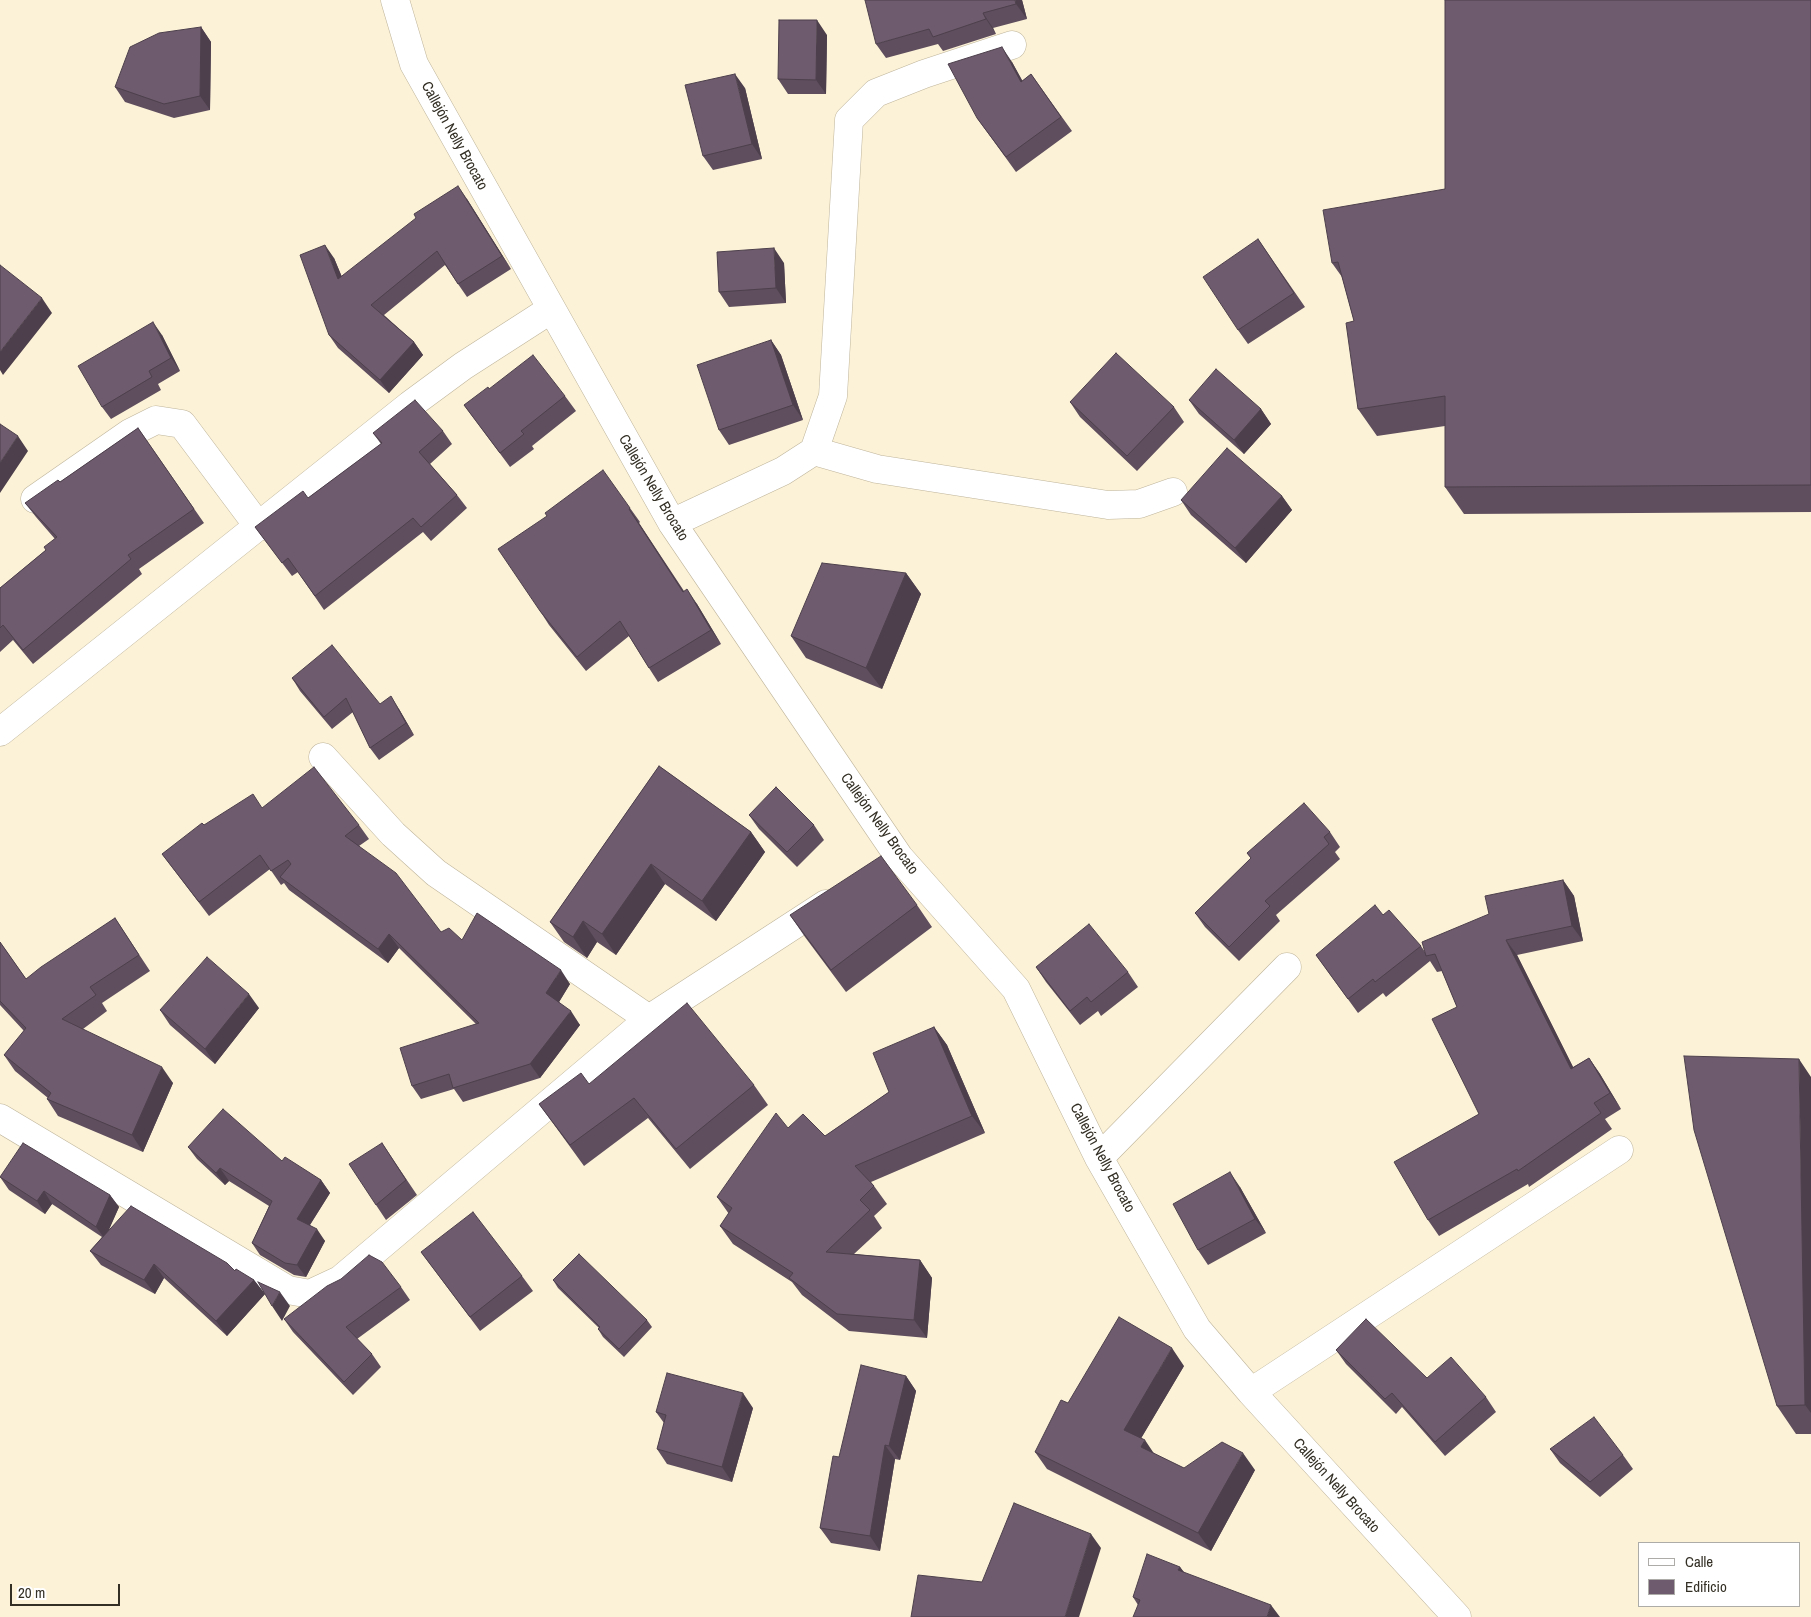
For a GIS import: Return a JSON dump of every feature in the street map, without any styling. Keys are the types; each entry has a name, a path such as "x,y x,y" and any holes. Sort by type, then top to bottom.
{"street":[{"name":"Callejón Nelly Brocato","path":"395,0 414,64 550,310 672,523 890,862 1016,989 1100,1158 1197,1329 1250,1392 1457,1617"},
{"path":"672,523 782,471 814,451 833,396 849,120 876,93 924,74 1012,45"},
{"path":"0,732 259,527 410,404 463,366 550,310"},
{"path":"35,499 130,433 156,420 182,424 259,527"},
{"path":"814,451 877,469 1108,505 1139,504 1174,492"},
{"path":"323,758 393,834 436,873 649,1019"},
{"path":"0,1118 288,1290 310,1294 340,1280 649,1019 849,889"},
{"path":"1100,1158 1287,967"},
{"path":"1250,1392 1619,1150"}],"building":[{"path":"865,0 1015,0 1016,4 983,13 986,19 933,37 929,29 876,44"},
{"path":"1445,0 1811,0 1811,485 1445,487 1445,396 1358,409 1346,323 1354,321 1338,262 1332,263 1323,210 1445,189"},
{"path":"779,20 817,20 816,80 778,79"},
{"path":"201,27 200,96 164,104 115,87 130,47 159,33"},
{"path":"1002,47 1021,82 1031,74 1061,117 1006,157 977,118 948,64"},
{"path":"735,74 752,144 703,156 685,85"},
{"path":"458,186 502,256 458,284 437,251 371,305 414,342 380,380 329,335 300,255 325,245 338,279 416,218 414,214"},
{"path":"1258,239 1294,293 1238,330 1203,277"},
{"path":"774,248 776,288 719,292 717,252"},
{"path":"0,265 42,298 0,352"},
{"path":"153,322 171,358 149,371 152,377 102,407 78,366"},
{"path":"771,340 793,405 719,430 697,365"},
{"path":"1116,353 1174,407 1127,456 1070,402"},
{"path":"533,355 565,396 521,431 524,434 500,453 464,405 488,387 489,389"},
{"path":"1216,369 1261,409 1234,440 1189,400"},
{"path":"415,400 443,431 419,452 457,495 421,527 413,518 315,596 288,558 282,563 255,527 303,491 308,498 382,443 373,433"},
{"path":"0,424 18,436 0,463"},
{"path":"138,428 194,509 128,555 131,559 23,650 3,625 0,628 0,588 46,550 44,547 57,537 25,503 58,480 60,482"},
{"path":"1227,448 1282,496 1235,548 1181,500"},
{"path":"603,470 630,508 683,592 687,589 711,630 649,668 620,621 577,657 540,611 498,549 547,516 545,513"},
{"path":"822,563 906,573 866,668 791,636"},
{"path":"332,645 380,704 391,696 406,723 370,748 346,698 324,717 292,678"},
{"path":"659,766 751,832 702,901 651,864 602,934 583,921 573,937 550,922"},
{"path":"314,767 359,825 345,836 396,873 441,932 449,928 462,940 477,913 561,970 546,993 571,1011 530,1064 453,1088 449,1074 412,1086 400,1048 479,1023 389,934 378,949 280,877 291,864 288,860 271,871 260,855 199,902 162,854 202,823 204,825 253,794 262,808"},
{"path":"776,787 814,825 787,852 749,815"},
{"path":"1304,803 1330,832 1324,837 1329,844 1265,901 1270,906 1229,947 1195,913 1251,858 1247,853"},
{"path":"881,856 917,905 831,970 790,915"},
{"path":"1563,880 1572,926 1506,940 1571,1069 1589,1058 1610,1093 1594,1103 1601,1113 1518,1171 1517,1169 1428,1220 1394,1162 1479,1114 1432,1019 1457,1007 1435,954 1426,956 1422,942 1489,914 1485,896"},
{"path":"1375,905 1383,915 1389,910 1421,946 1375,982 1373,979 1348,999 1316,955"},
{"path":"115,918 139,955 90,987 96,995 62,1019 162,1067 132,1135 47,1099 51,1093 4,1055 26,1028 0,1001 0,942 26,979"},
{"path":"1089,924 1128,972 1091,1002 1087,997 1070,1011 1036,967"},
{"path":"207,957 249,994 205,1049 160,1010"},
{"path":"687,1003 754,1085 676,1149 634,1098 570,1145 539,1104 581,1073 589,1084"},
{"path":"934,1027 972,1116 855,1166 874,1186 860,1200 870,1210 826,1252 920,1260 914,1320 837,1314 789,1278 793,1273 720,1226 732,1208 717,1197 776,1113 788,1128 803,1114 825,1136 889,1092 873,1053"},
{"path":"1684,1056 1799,1059 1805,1405 1777,1406 1694,1130"},
{"path":"223,1109 282,1161 285,1157 321,1180 297,1219 317,1229 297,1265 285,1263 252,1243 272,1201 220,1168 216,1173 188,1147"},
{"path":"23,1143 110,1195 96,1227 44,1191 37,1201 0,1177"},
{"path":"382,1143 406,1180 376,1205 349,1164"},
{"path":"1230,1172 1255,1219 1198,1250 1173,1204"},
{"path":"131,1206 227,1263 235,1271 236,1269 254,1280 216,1321 154,1264 144,1280 90,1251"},
{"path":"473,1212 522,1276 470,1317 421,1252"},
{"path":"579,1254 647,1320 619,1349 553,1280"},
{"path":"369,1255 382,1262 401,1287 346,1327 372,1354 344,1382 284,1319 327,1286 341,1279"},
{"path":"258,1282 280,1292 272,1306"},
{"path":"1119,1317 1172,1348 1124,1430 1145,1440 1141,1447 1184,1468 1222,1442 1243,1453 1198,1533 1035,1452 1061,1400 1068,1403"},
{"path":"1366,1319 1427,1378 1451,1357 1486,1397 1435,1442 1392,1393 1385,1399 1336,1350"},
{"path":"861,1365 906,1376 889,1446 885,1445 870,1536 820,1528 833,1456 839,1457"},
{"path":"667,1373 743,1393 722,1467 657,1449 666,1415 656,1412"},
{"path":"1594,1417 1623,1455 1590,1482 1550,1449"},
{"path":"1014,1503 1091,1534 1065,1617 911,1617 918,1575 982,1582"},
{"path":"1147,1554 1180,1567 1178,1570 1271,1605 1267,1617 1133,1617 1140,1600 1133,1597"}]}
